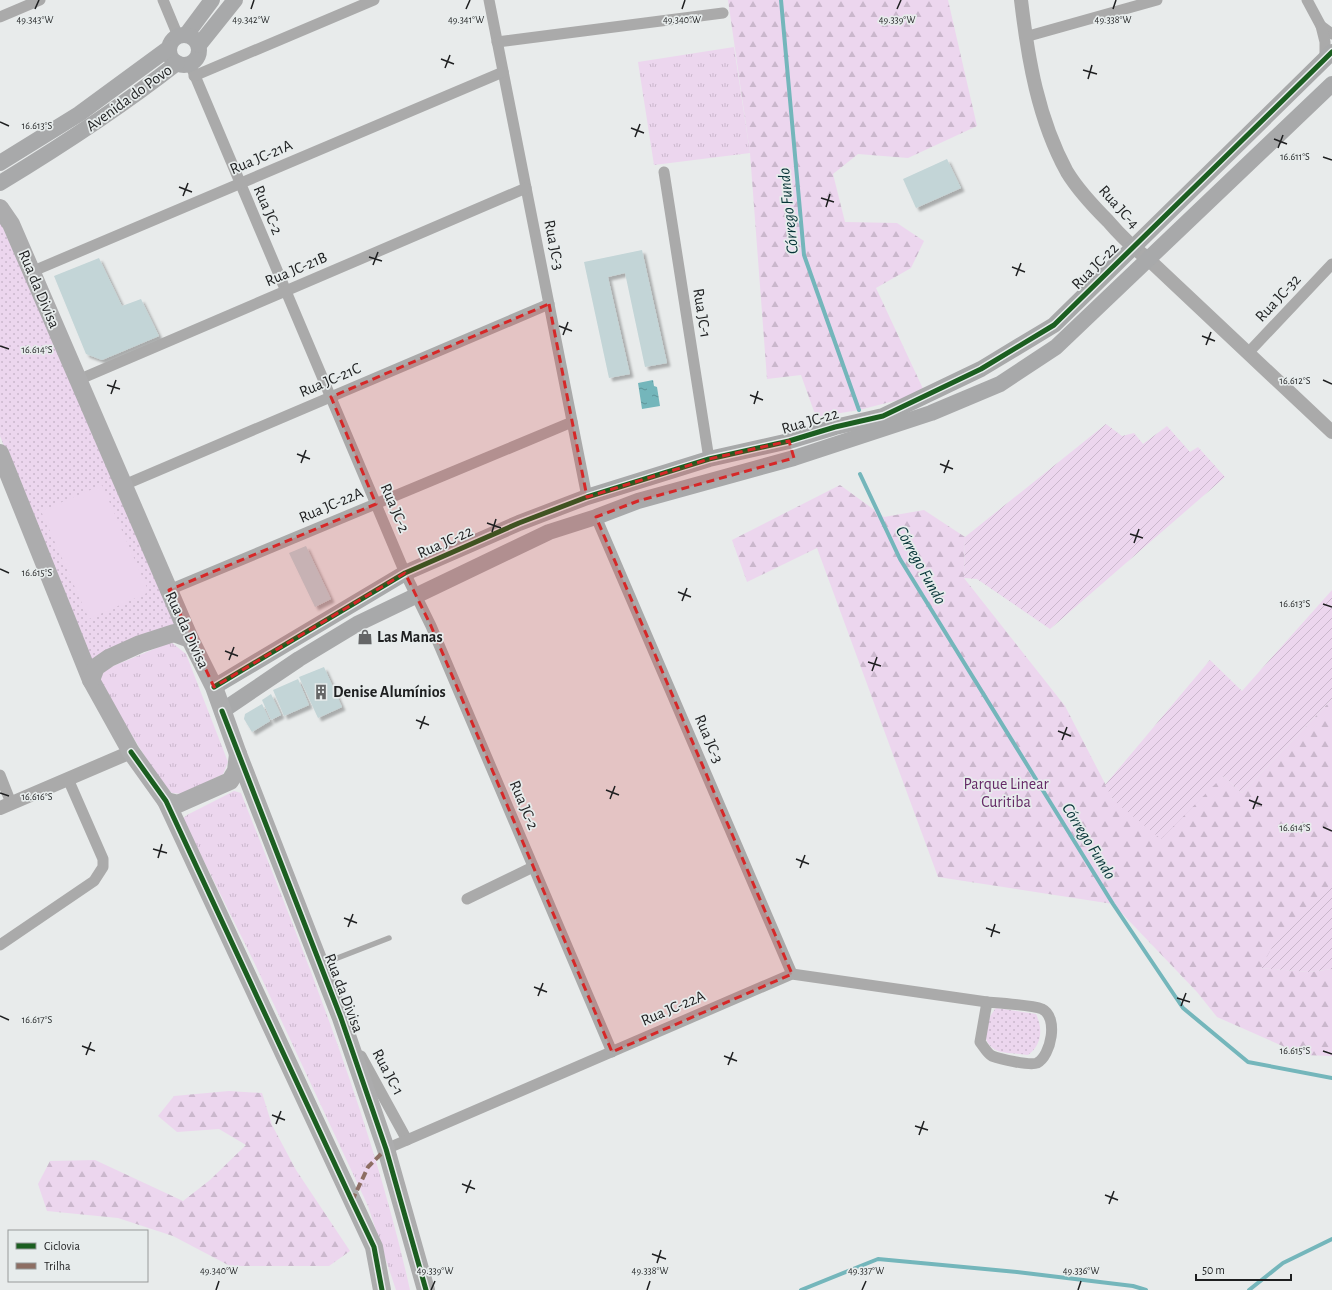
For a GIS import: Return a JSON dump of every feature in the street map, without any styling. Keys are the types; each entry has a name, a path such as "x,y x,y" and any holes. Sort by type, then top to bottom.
{"main road":[{"name":"Avenida do Povo","path":"183,41 212,0"},
{"name":"Avenida do Povo","path":"0,163 79,114 183,41 235,0"},
{"path":"183,41 199,52 196,59 187,68 170,54 183,41"},
{"name":"Rua JC-22","path":"214,687 405,573 519,523 587,497 709,459 790,441 835,427 884,416 981,369 1054,325 1329,55"},
{"name":"Avenida do Povo","path":"0,183 75,138 140,92 187,68"},
{"name":"Rua JC-22","path":"222,711 299,659 351,628 416,595 549,532 596,517 638,501 794,458 932,413 1000,384 1056,347 1147,258 1332,84"},
{"name":"Rua da Divisa","path":"0,208 11,224 190,639 214,687 238,754 340,1018 386,1149 426,1290"},
{"path":"790,441 794,458"},
{"path":"0,453 91,680 131,752 166,801 374,1247 382,1290"},
{"path":"91,680 96,667 109,658 140,644 174,633 190,639"},
{"path":"166,801 178,804 230,781 236,771 238,754"}],"street":[{"path":"0,17 40,0"},
{"path":"162,0 183,41"},
{"path":"187,68 374,0"},
{"name":"Rua JC-3","path":"489,0 587,497"},
{"name":"Rua JC-4","path":"1020,0 1025,37 1036,91 1052,141 1068,173 1093,206 1132,247 1147,258 1332,432"},
{"path":"1025,37 1157,0"},
{"path":"1307,0 1321,26 1329,55"},
{"path":"497,42 723,13"},
{"path":"1321,26 1332,34"},
{"name":"Rua JC-2","path":"187,68 240,183 405,573 431,626 612,1052"},
{"name":"Rua JC-21A","path":"31,272 503,72"},
{"name":"Rua JC-1","path":"664,172 709,459"},
{"name":"Rua JC-21B","path":"78,380 526,188"},
{"name":"Rua JC-32","path":"1248,353 1332,264"},
{"name":"Rua JC-21C","path":"124,485 549,304"},
{"name":"Rua JC-22A","path":"169,590 572,422"},
{"name":"Rua JC-3","path":"596,517 792,974"},
{"path":"0,775 6,805 131,752"},
{"path":"0,945 94,881 103,866 103,859 68,779"},
{"path":"467,899 533,867"},
{"path":"792,974 1042,1009 1049,1015 1052,1027 1050,1039 1044,1056 1037,1063 1021,1063 993,1056 986,1051 980,1042 987,1002"},
{"name":"Rua JC-22A","path":"386,1149 792,974"},
{"name":"Rua JC-1","path":"340,1018 407,1140"}],"lane":[{"path":"320,965 389,938"}],"highlighted area":[{"path":"549,304 587,497 709,459 789,441 794,458 638,501 596,517 792,974 612,1052 431,626 405,573 214,687 169,590 376,504 331,397"}],"green space":[{"path":"728,0 948,0 977,126 908,158 858,154 833,174 845,222 897,223 924,241 911,268 876,288 925,393 859,410 816,417 801,375 767,379 750,153"},
{"path":"734,47 750,153 654,165 638,62"},
{"path":"0,221 181,631 92,666 0,436"},
{"path":"1106,424 1122,436 1134,433 1143,444 1167,426 1190,452 1198,447 1225,477 1050,629 977,579 964,578 965,537"},
{"path":"102,485 149,592 89,619 41,511"},
{"name":"Parque Linear Curitiba","path":"840,485 884,517 924,510 965,537 964,578 1065,706 1114,801 1223,776 1242,793 1332,699 1332,883 1261,968 1309,972 1332,969 1332,1056 1303,1055 1217,1017 1197,992 1113,904 938,877 817,548 747,582 732,540"},
{"path":"1332,590 1332,699 1242,793 1223,776 1161,839 1114,801 1105,785 1210,660 1242,691"},
{"path":"171,642 186,654 228,762 223,774 182,794 172,793 163,786 100,683 101,674 111,667"},
{"path":"234,791 241,793 313,976 357,1100 377,1163 410,1290 396,1290 368,1206 254,962 208,869 181,820 187,815"},
{"path":"1332,883 1332,969 1309,972 1261,968 1278,936"},
{"path":"996,1008 1036,1014 1040,1025 1039,1042 1033,1051 1028,1055 997,1051 989,1045 986,1040 986,1028 987,1023"},
{"path":"229,1091 262,1093 272,1125 296,1170 350,1251 329,1266 230,1266 173,1236 118,1218 47,1211 38,1184 50,1161 95,1160 183,1201 210,1180 246,1145 219,1129 177,1132 158,1116 174,1096"}],"water":[{"path":"653,380 654,386 657,387 660,406 642,409 638,383"}],"building":[{"path":"947,159 961,188 916,208 903,179"},
{"path":"642,250 667,363 645,367 625,273 608,277 630,374 609,378 584,262"},
{"path":"99,258 122,306 141,299 159,336 102,360 86,354 54,276"},
{"path":"306,546 331,599 315,607 289,553"},
{"name":"Denise Alumínios","path":"324,667 342,707 318,718 299,677"},
{"path":"298,679 309,705 284,716 273,690"},
{"path":"271,694 281,715 271,720 262,700"},
{"path":"262,704 270,721 252,732 244,719 245,714"}],"waterway":[{"name":"Córrego Fundo","path":"781,0 804,255 859,410"},
{"name":"Córrego Fundo","path":"860,474 900,559 1113,904 1183,1008 1248,1062 1332,1078"},
{"path":"1249,1290 1283,1263 1332,1239"},
{"path":"801,1290 878,1259 1017,1272 1133,1286 1146,1290"}],"marked path":[{"path":"352,1201 368,1167 386,1149"}],"cycle path":[{"path":"214,687 405,573 519,523 587,497 709,459 789,441 835,427 883,416 981,369 1054,325 1332,52"},
{"path":"222,711 341,1018 386,1149 426,1290"},
{"path":"131,752 166,801 374,1247 382,1290"}],"place":[{"name":"Las Manas","path":"365,637"},
{"name":"Denise Alumínios","path":"321,692"}]}
